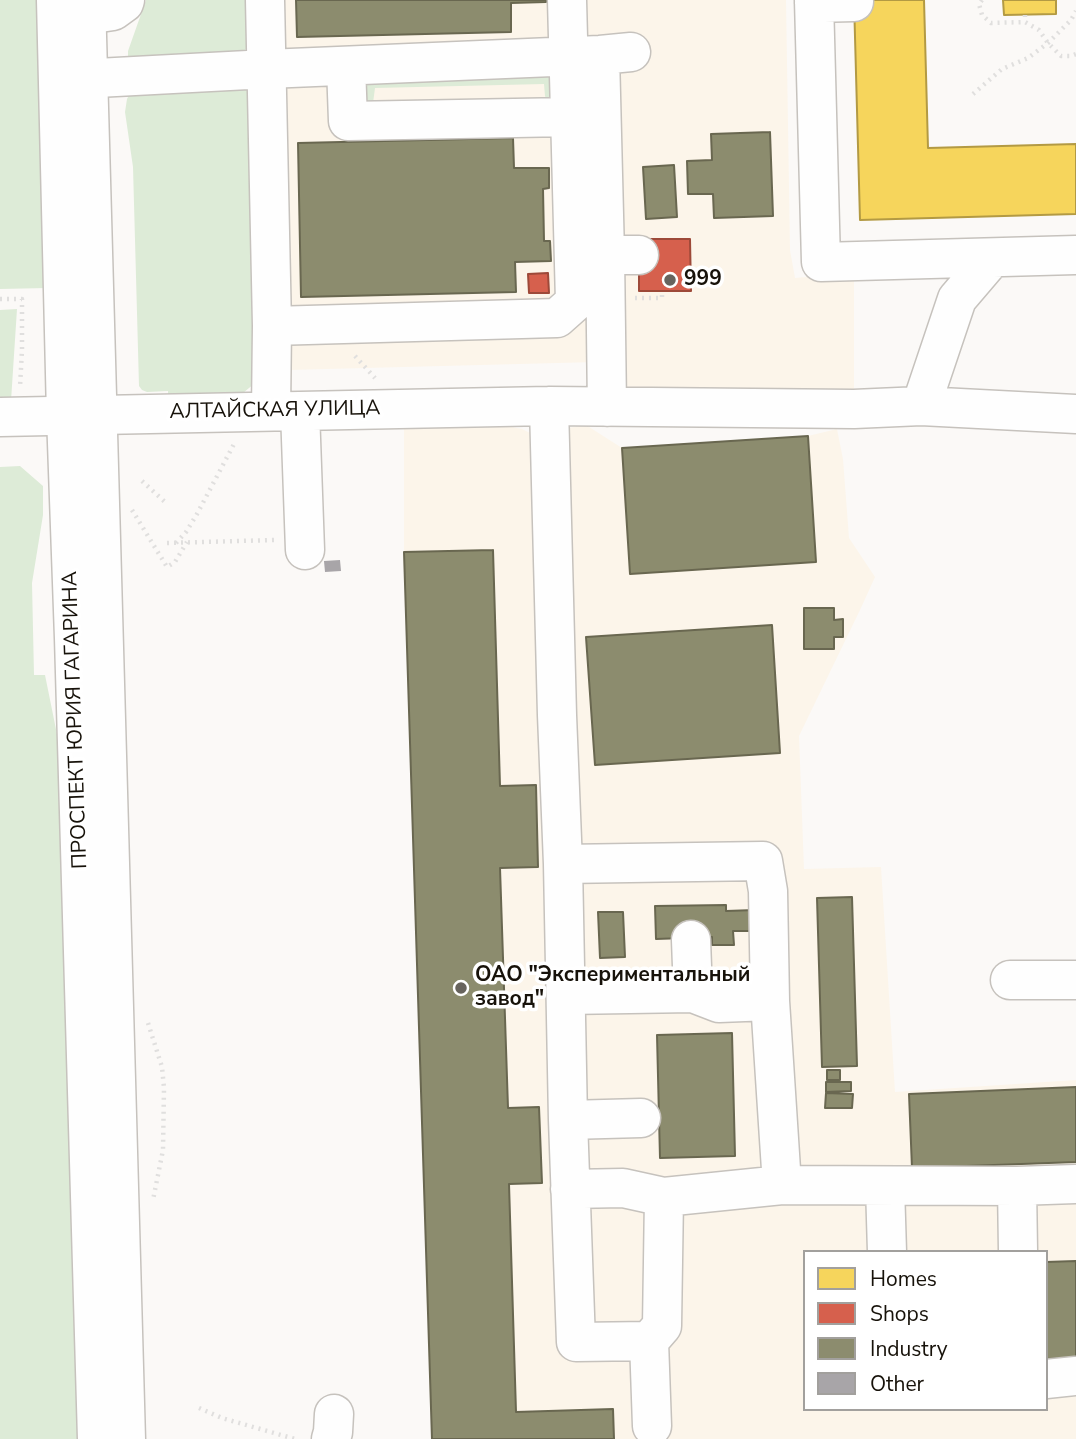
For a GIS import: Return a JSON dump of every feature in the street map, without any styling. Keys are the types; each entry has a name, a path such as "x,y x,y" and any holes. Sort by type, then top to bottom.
{"main road":[{"path":"71,8 113,11 125,0"},
{"path":"265,0 274,411 305,545"},
{"path":"567,0 600,54 622,255 607,407"},
{"path":"854,2 814,1 821,262 1076,256"},
{"name":"ПРОСПЕКТ ЮРИЯ ГАГАРИНА","path":"71,8 82,415 126,1439"},
{"path":"73,79 600,54"},
{"path":"272,326 557,318 575,302 570,117 600,54"},
{"path":"346,65 348,121 570,117"},
{"path":"921,406 957,299 992,258"},
{"name":"АЛТАЙСКАЯ УЛИЦА","path":"10,402 82,415 550,406 854,409 921,406 1076,414"},
{"path":"550,406 576,1342 649,1341"},
{"name":"ПРОСПЕКТ ЮРИЯ ГАГАРИНА","path":"82,415 71,542 97,1439"},
{"path":"564,863 763,861 768,891 769,1001 782,1185"},
{"path":"691,940 693,993"},
{"path":"1010,980 1076,980"},
{"path":"566,995 693,993 719,1003 769,1001"},
{"path":"568,1120 641,1118"},
{"path":"570,1189 622,1188 664,1197 782,1185 1076,1184"},
{"path":"885,1186 887,1250"},
{"path":"1017,1186 1018,1250"},
{"path":"652,1426 649,1341 662,1326 664,1197"},
{"path":"1048,1378 1076,1376"}],"path":[{"path":"982,0 979,4 982,15 991,23 1025,22 1039,30 1061,56 1076,54"},
{"path":"973,94 1002,69 1028,58 1048,43 1071,20 1076,11"},
{"path":"1025,15 1025,22"},
{"path":"0,299 22,299 23,350 10,402"},
{"path":"347,348 373,374 377,382"},
{"path":"176,543 197,514 238,437 274,411"},
{"path":"142,481 165,502"},
{"path":"127,504 167,567 175,562 187,542"},
{"path":"167,543 305,545"},
{"path":"199,1408 222,1418 295,1439"}],"shaded area":[{"path":"278,0 786,0 790,250 795,278 854,273 854,396 642,405 596,362 288,370"},
{"path":"502,425 532,434 586,425 622,448 808,436 837,429 843,459 849,538 875,577 799,736 804,869 881,867 895,1092 1076,1080 1076,1439 432,1439 404,552 404,426"}],"green space":[{"path":"0,0 39,0 47,288 0,289"},
{"path":"146,0 250,0 249,45 243,53 130,60 128,51"},
{"path":"550,77 556,93 547,101 544,84 375,88 373,103 364,101 366,81"},
{"path":"244,88 250,94 255,383 243,393 168,402 168,391 147,392 139,386 133,167 125,112 127,99 130,93"},
{"path":"17,309 11,401 0,401 0,310"},
{"path":"20,466 43,486 43,515 32,583 34,675 45,675 61,754 80,1439 0,1439 0,467"}],"building: Homes":[{"path":"854,0 924,0 928,148 1076,144 1076,214 860,220"},
{"path":"1003,0 1056,0 1056,14 1004,15"}],"building: Shops":[{"path":"639,239 690,239 691,291 639,291"},
{"path":"548,273 549,293 529,293 528,274"}],"building: Industry":[{"path":"296,0 546,2 511,3 511,32 297,37"},
{"path":"770,132 773,216 714,218 713,194 688,194 687,161 712,160 711,134"},
{"path":"513,138 514,168 549,168 549,188 543,189 544,241 550,241 551,261 515,262 516,292 301,297 298,143"},
{"path":"674,165 677,217 646,219 643,167"},
{"path":"808,436 816,562 630,574 622,448"},
{"name":"ОАО \"Экспериментальный завод\"","path":"493,550 500,786 536,785 538,867 500,868 508,1108 539,1107 542,1183 509,1184 516,1412 613,1409 614,1439 432,1439 404,552"},
{"path":"804,608 834,608 834,620 843,619 843,637 834,637 834,649 804,649"},
{"path":"772,625 780,753 595,765 586,637"},
{"path":"852,897 857,1066 822,1067 817,898"},
{"path":"726,905 726,911 755,910 756,931 733,931 734,945 712,945 712,937 656,939 655,906"},
{"path":"598,912 623,912 625,957 600,958"},
{"path":"732,1033 735,1156 660,1158 657,1035"},
{"path":"827,1070 840,1070 840,1080 827,1080"},
{"path":"826,1082 851,1082 851,1091 826,1092"},
{"path":"1076,1087 1076,1162 912,1168 909,1094"},
{"path":"826,1093 853,1094 852,1108 825,1108"},
{"path":"1076,1261 1076,1358 1048,1359 1048,1262"}],"building: Other":[{"path":"340,560 341,571 325,572 324,561"}],"place":[{"name":"999","path":"670,280"},
{"name":"ОАО \"Экспериментальный завод\"","path":"461,988"}]}
